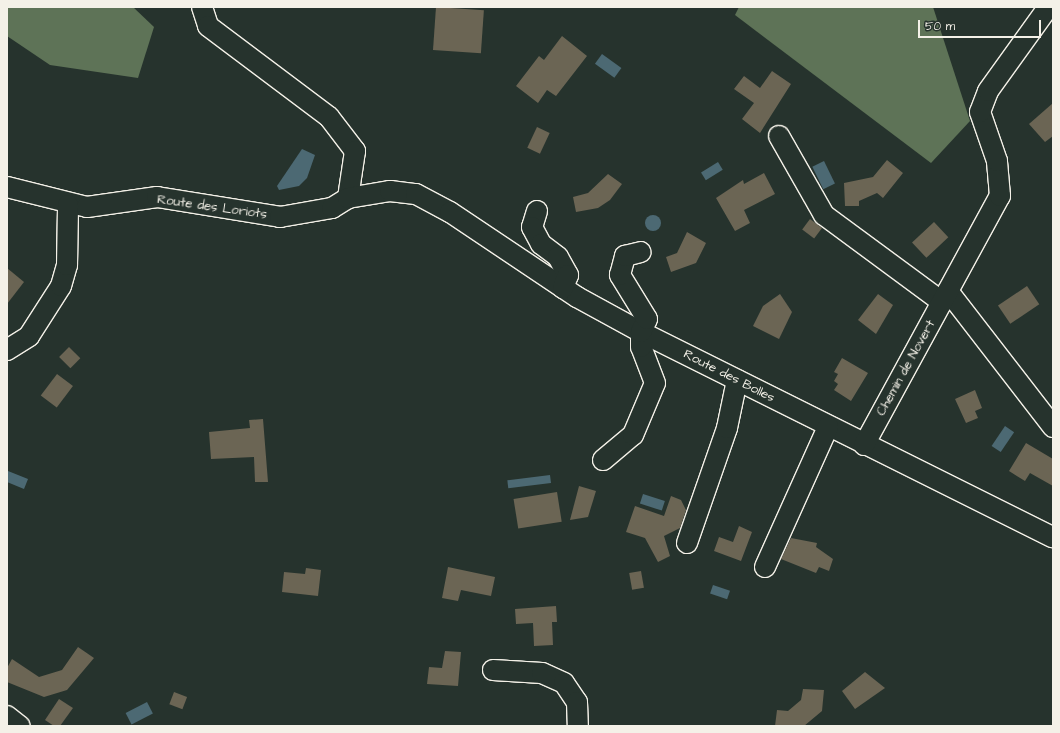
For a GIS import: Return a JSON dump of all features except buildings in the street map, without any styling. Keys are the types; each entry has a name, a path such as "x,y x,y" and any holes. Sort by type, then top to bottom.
{"street":[{"path":"202,7 208,26 328,117 355,151 348,198"},
{"name":"Chemin de Novert","path":"864,445 1000,196 997,161 980,112 988,91 1047,9"},
{"path":"779,136 824,215 945,296 1053,427"},
{"name":"Route des Loriots","path":"7,187 68,205 87,207 157,198 280,217 332,208 348,198 390,191 416,194"},
{"name":"Route des Bolles","path":"416,194 450,212 563,288 641,332 864,445 1053,537"},
{"path":"7,350 29,336 61,286 67,265 68,205"},
{"path":"537,211 532,227 541,244 558,257 568,275 563,288"},
{"path":"603,460 633,435 655,383 641,347 641,332 647,319 620,275 625,256 641,252"},
{"path":"687,543 727,428 737,380"},
{"path":"765,567 828,427"},
{"path":"493,670 542,673 564,683 577,702 578,726"},
{"path":"7,716 20,726"}],"green space":[{"path":"7,7 133,7 154,27 138,78 50,65 7,36"},
{"path":"739,7 933,7 970,121 931,163 735,15"}],"water":[{"path":"602,54 621,68 614,78 595,64"},
{"path":"302,149 315,155 307,178 299,186 279,190 277,186"},
{"path":"824,161 835,183 823,189 812,167"},
{"path":"718,162 723,170 706,180 701,173"},
{"path":"653,215 660,220 661,223 656,230 653,231 646,226 645,223 650,216"},
{"path":"1005,426 1014,432 1001,452 992,446"},
{"path":"8,471 28,479 24,489 7,482"},
{"path":"550,475 551,483 508,488 507,480"},
{"path":"643,494 665,501 662,511 640,504"},
{"path":"713,585 730,591 727,599 710,594"},
{"path":"147,702 153,714 132,724 126,713"}]}
